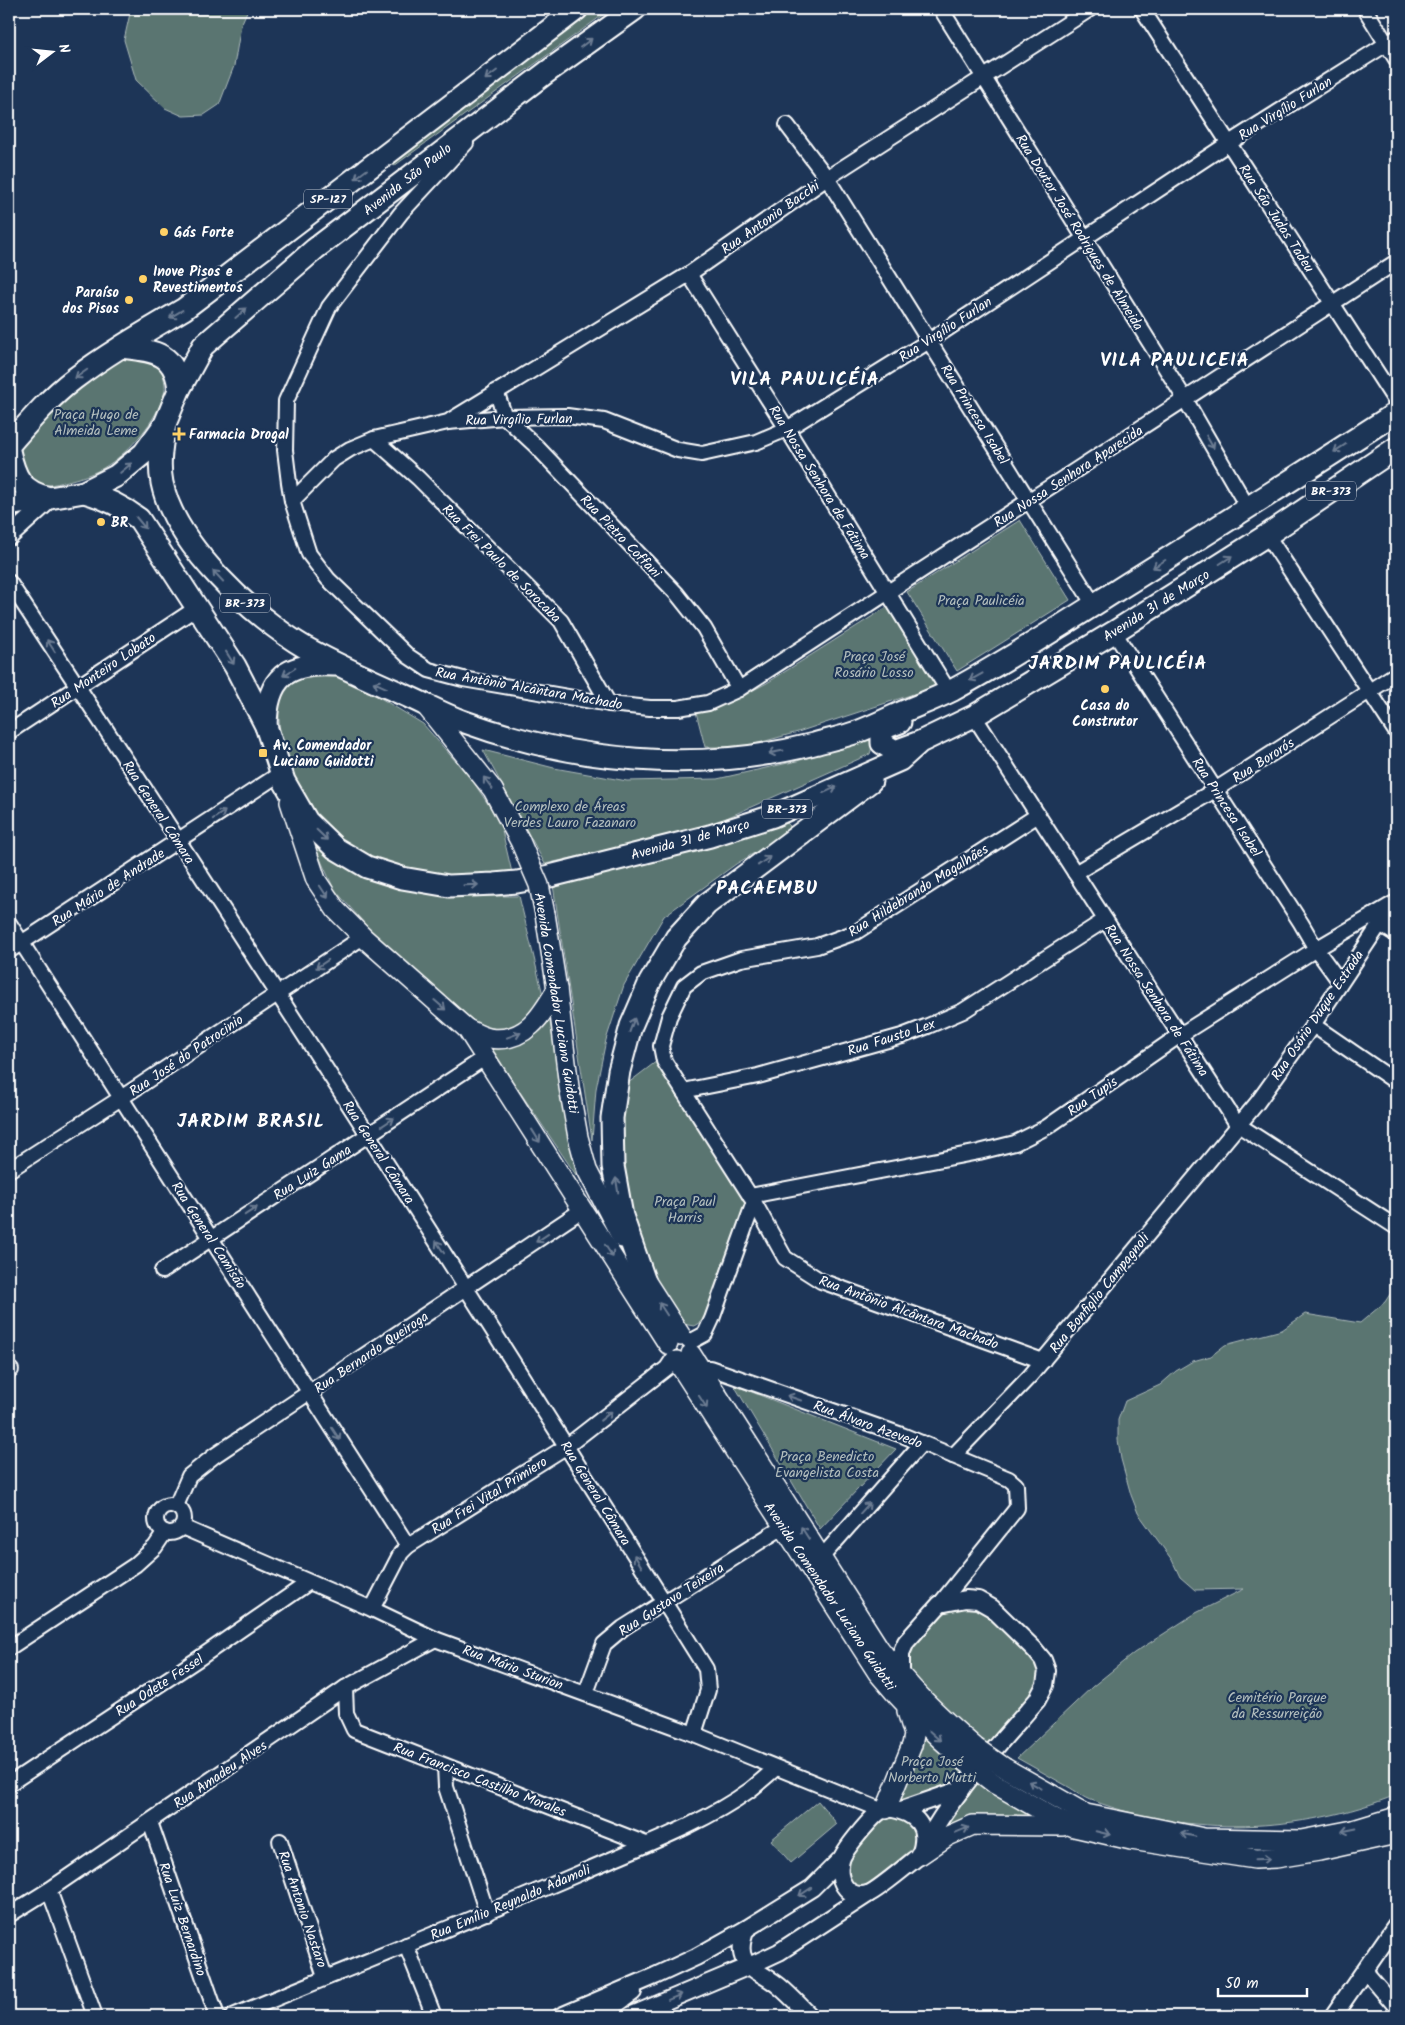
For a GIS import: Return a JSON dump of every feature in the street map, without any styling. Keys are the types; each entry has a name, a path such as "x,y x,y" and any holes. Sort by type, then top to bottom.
{"main road":[{"name":"SP-127","path":"9,445 42,408 74,380 121,347 184,309 578,9"},
{"name":"Avenida São Paulo","path":"179,390 203,346 315,249 495,111 634,9"},
{"path":"121,347 158,354 171,363 178,375 179,390"},
{"name":"SP-127","path":"9,505 84,492 116,476 144,453 165,424 179,390"},
{"name":"BR-373","path":"425,704 459,720 508,736 608,757 651,761 700,761 749,757 796,748 856,733 948,692 999,664 1396,413"},
{"name":"Avenida Comendador Luciano Guidotti","path":"165,424 160,457 161,482 169,506 184,533 215,573 252,610 292,640 336,665 425,704 493,790 520,841 539,885 557,990 568,1087 587,1170 683,1352 783,1527 878,1673 906,1707 936,1737 970,1754 1005,1768 1086,1814 1204,1838 1301,1840 1353,1830 1396,1817"},
{"path":"1367,432 1370,446 1387,453"},
{"path":"9,451 17,478 36,494 51,497"},
{"name":"Avenida 31 de Março","path":"282,777 307,821 335,848 368,867 402,878 448,886 517,882 550,876 719,833 772,816 900,760 927,738 974,716 1114,632 1267,535 1387,453"},
{"name":"Avenida Comendador Luciano Guidotti","path":"84,492 118,504 140,519 235,666 266,726 303,845 316,880 336,910 363,937 467,1029 582,1210 683,1352 901,1678 934,1712 996,1784 1049,1815 1074,1827 1130,1840 1255,1859 1276,1858 1319,1851 1396,1834"},
{"path":"266,726 267,707 273,689 276,682 288,671 316,664 336,665"},
{"path":"948,692 931,709 882,729 882,743 895,751 927,738 958,713 1004,683 1007,678 999,664"},
{"path":"645,1282 622,1216 613,1166 612,1118 619,1071 630,1026 650,982 676,938 707,904 900,760"},
{"path":"467,1029 488,1038 506,1038 521,1032 540,1018 557,990"},
{"path":"889,1810 914,1735 906,1707"},
{"path":"922,1852 948,1836 973,1826 1048,1824 1074,1827"}],"street":[{"name":"Rua Doutor José Rodrigues de Almeida","path":"941,9 1185,400 1248,508"},
{"name":"Rua Antonio Bacchi","path":"448,422 688,274 827,178 1090,9"},
{"name":"Rua São Judas Tadeu","path":"1142,9 1396,402"},
{"path":"1366,9 1392,41 1396,59"},
{"name":"Rua Virgílio Furlan","path":"292,501 334,459 350,449 374,439 448,422 505,417 567,416 604,421 678,450 702,454 756,442 787,429 929,341 1229,144 1392,41"},
{"name":"Rua Antônio Alcântara Machado","path":"495,111 401,213 330,306 286,401 285,450 292,501 310,554 328,579 408,656 429,670 463,679 609,704 650,708 678,708 708,703 740,689"},
{"name":"Rua Princesa Isabel","path":"787,125 827,178 1094,605"},
{"name":"Rua Nossa Senhora Aparecida","path":"740,689 1396,262"},
{"name":"Rua Nossa Senhora de Fátima","path":"688,274 787,429 948,692"},
{"name":"Rua Pietro Coffani","path":"496,391 505,417 536,446 677,594 704,628 740,689"},
{"name":"Rua Frei Paulo de Sorocaba","path":"374,439 418,478 560,621 609,704"},
{"path":"9,537 51,497"},
{"path":"1267,535 1396,732"},
{"name":"Rua General Câmara","path":"9,582 368,1135 567,1446 706,1669 708,1690 694,1734"},
{"name":"Rua Monteiro Lobato","path":"9,732 198,607"},
{"name":"Rua Princesa Isabel","path":"1114,632 1316,949 1340,982"},
{"name":"Rua Bororós","path":"1075,873 1215,790 1396,674"},
{"name":"Rua Nossa Senhora de Fátima","path":"974,716 1237,1124 1396,1227"},
{"name":"Rua Mário de Andrade","path":"9,950 282,777"},
{"name":"Rua Hildebrando Magalhães","path":"661,1046 669,1017 684,986 701,973 741,959 817,946 856,932 1038,815"},
{"name":"Rua Tupis","path":"752,1199 979,1152 1015,1142 1047,1127 1180,1035 1316,949 1396,904"},
{"name":"Rua Osório Duque Estrada","path":"1237,1124 1257,1103 1313,1025 1380,924 1396,904"},
{"name":"Rua Fausto Lex","path":"683,1091 758,1076 902,1036 928,1026 963,1011 1105,920"},
{"name":"Rua General Camisão","path":"9,923 408,1546"},
{"path":"1380,924 1396,934"},
{"name":"Rua José do Patrocinio","path":"9,1170 363,937"},
{"path":"1313,1025 1396,1082"},
{"name":"Rua Antônio Alcântara Machado","path":"661,1046 664,1061 752,1199 785,1258 821,1281 1043,1361"},
{"name":"Rua Luiz Gama","path":"162,1271 486,1057"},
{"name":"Rua Bonfiglio Campagnoli","path":"953,1456 1043,1361 1237,1124"},
{"name":"Rua Frei Vital Primiero","path":"372,1609 401,1553 408,1546 567,1446 668,1368 704,1334 712,1319 752,1199"},
{"name":"Rua Bernardo Queiroga","path":"176,1506 189,1476 214,1456 582,1210"},
{"name":"Rua Álvaro Azevedo","path":"683,1352 710,1368 922,1444 1009,1479 1016,1485 1017,1508 940,1604"},
{"path":"821,1558 922,1444"},
{"path":"166,1506 176,1506 183,1513 184,1522 182,1527 174,1532 165,1532 156,1520 158,1511 166,1506"},
{"name":"Rua Mário Sturion","path":"182,1527 372,1609 435,1639 586,1693 694,1734 849,1797 889,1810"},
{"name":"Rua Gustavo Teixeira","path":"586,1693 604,1644 623,1628 783,1527"},
{"path":"9,1648 135,1565 155,1547 165,1532"},
{"name":"Rua Odete Fessel","path":"9,1784 198,1659 308,1583"},
{"path":"630,2016 779,1952 868,1894 922,1852 933,1829 962,1788 1037,1700 1045,1684 1047,1671 1043,1660 1034,1649 992,1608 978,1600 966,1599 940,1604 906,1642 901,1653 901,1678"},
{"name":"Rua Amadeu Alves","path":"9,1915 150,1822 345,1688 435,1639"},
{"path":"880,1648 897,1646 906,1642"},
{"name":"Rua Francisco Castilho Morales","path":"345,1688 346,1713 354,1730 646,1844"},
{"path":"445,1766 446,1787 487,1913"},
{"name":"Rua Emílio Reynaldo Adamoli","path":"233,2016 487,1913 646,1844 721,1808 751,1789 776,1768"},
{"path":"561,2016 696,1957 812,1888 841,1859 868,1824 889,1810 962,1788"},
{"name":"Rua Mário Sturion","path":"849,1797 863,1811 868,1824"},
{"path":"889,1810 914,1816 922,1826 924,1838 922,1852"},
{"name":"Rua Luiz Bernardino","path":"150,1822 217,2016"},
{"name":"Rua Antonio Nastaro","path":"280,1841 326,1977"},
{"path":"841,1859 840,1872 842,1883 846,1890 855,1894 868,1894"},
{"path":"49,1890 95,2016"},
{"path":"1333,2016 1396,1925"},
{"path":"746,1929 741,1941 741,1951 750,1966 777,1985 810,2016"},
{"path":"406,1945 434,2016"},
{"path":"777,1985 774,1973 775,1962 779,1952"},
{"path":"1365,1970 1396,2007"},
{"path":"592,2016 614,2006 655,1976"}],"green space":[{"path":"131,9 248,9 241,25 234,66 219,105 204,115 183,116 165,108 136,80 124,40"},
{"path":"593,9 611,9 394,166 391,162"},
{"name":"Praça Hugo de Almeida Leme","path":"131,354 161,367 165,384 165,391 160,404 142,434 125,452 103,468 92,473 50,485 36,484 28,479 15,455 21,439 99,370"},
{"name":"Praça Paulicéia","path":"1020,520 1070,600 957,671 907,592"},
{"name":"Praça José Rosário Losso","path":"887,607 938,686 798,732 744,747 705,747 696,712 730,702 767,683"},
{"name":"Complexo de Áreas Verdes Lauro Fazanaro","path":"341,674 423,724 472,780 500,822 513,877 440,878 397,870 367,856 340,839 313,816 292,778 281,746 278,706 284,688 292,678"},
{"name":"Complexo de Áreas Verdes Lauro Fazanaro","path":"875,737 870,754 704,828 545,864 483,750 554,768 627,781 717,779 797,761"},
{"name":"Complexo de Áreas Verdes Lauro Fazanaro","path":"787,823 790,826 790,830 784,835 736,864 664,916 624,985 606,1040 596,1089 592,1140 553,885 675,856"},
{"path":"311,839 362,873 400,887 439,894 519,896 543,995 539,1009 515,1026 509,1028 496,1029 475,1022 380,941 334,889"},
{"path":"549,1016 576,1175 487,1043"},
{"name":"Praça Paul Harris","path":"657,1061 747,1202 708,1317 694,1326 677,1323 648,1276 628,1215 617,1147 623,1087"},
{"name":"Cemitério Parque da Ressurreição","path":"1396,1268 1396,1795 1360,1808 1323,1817 1245,1826 1207,1825 1168,1821 1130,1813 1094,1801 1017,1758 1092,1687 1134,1653 1196,1613 1244,1589 1195,1590 1180,1577 1172,1560 1138,1513 1121,1459 1118,1440 1118,1420 1125,1401 1160,1385 1176,1371 1193,1361 1211,1356 1225,1345 1282,1330 1305,1314 1360,1323 1385,1302 1394,1288 1389,1272"},
{"name":"Praça Benedicto Evangelista Costa","path":"734,1385 896,1449 820,1529"},
{"path":"973,1606 983,1609 1034,1658 1038,1672 1035,1691 987,1749 907,1676 912,1646 938,1618 955,1607"},
{"name":"Praça José Norberto Mutti","path":"918,1725 970,1772 956,1785 895,1802"},
{"path":"979,1778 1044,1818 935,1840"},
{"path":"818,1801 837,1824 791,1863 771,1840"},
{"path":"888,1814 900,1816 916,1830 916,1850 869,1887 858,1889 848,1883 849,1859"}],"place":[{"name":"Gás Forte","path":"164,232"},
{"name":"Inove Pisos e Revestimentos","path":"143,279"},
{"name":"Paraíso dos Pisos","path":"129,300"},
{"name":"Farmacia Drogal","path":"179,434"},
{"name":"BR","path":"101,522"},
{"name":"Casa do Construtor","path":"1105,689"},
{"name":"Av. Comendador Luciano Guidotti","path":"263,753"}],"district":[{"name":"VILA PAULICEIA","path":"1175,359"},
{"name":"VILA PAULICÉIA","path":"805,378"},
{"name":"JARDIM PAULICÉIA","path":"1118,662"},
{"name":"PACAEMBU","path":"767,887"},
{"name":"JARDIM BRASIL","path":"251,1120"}]}
